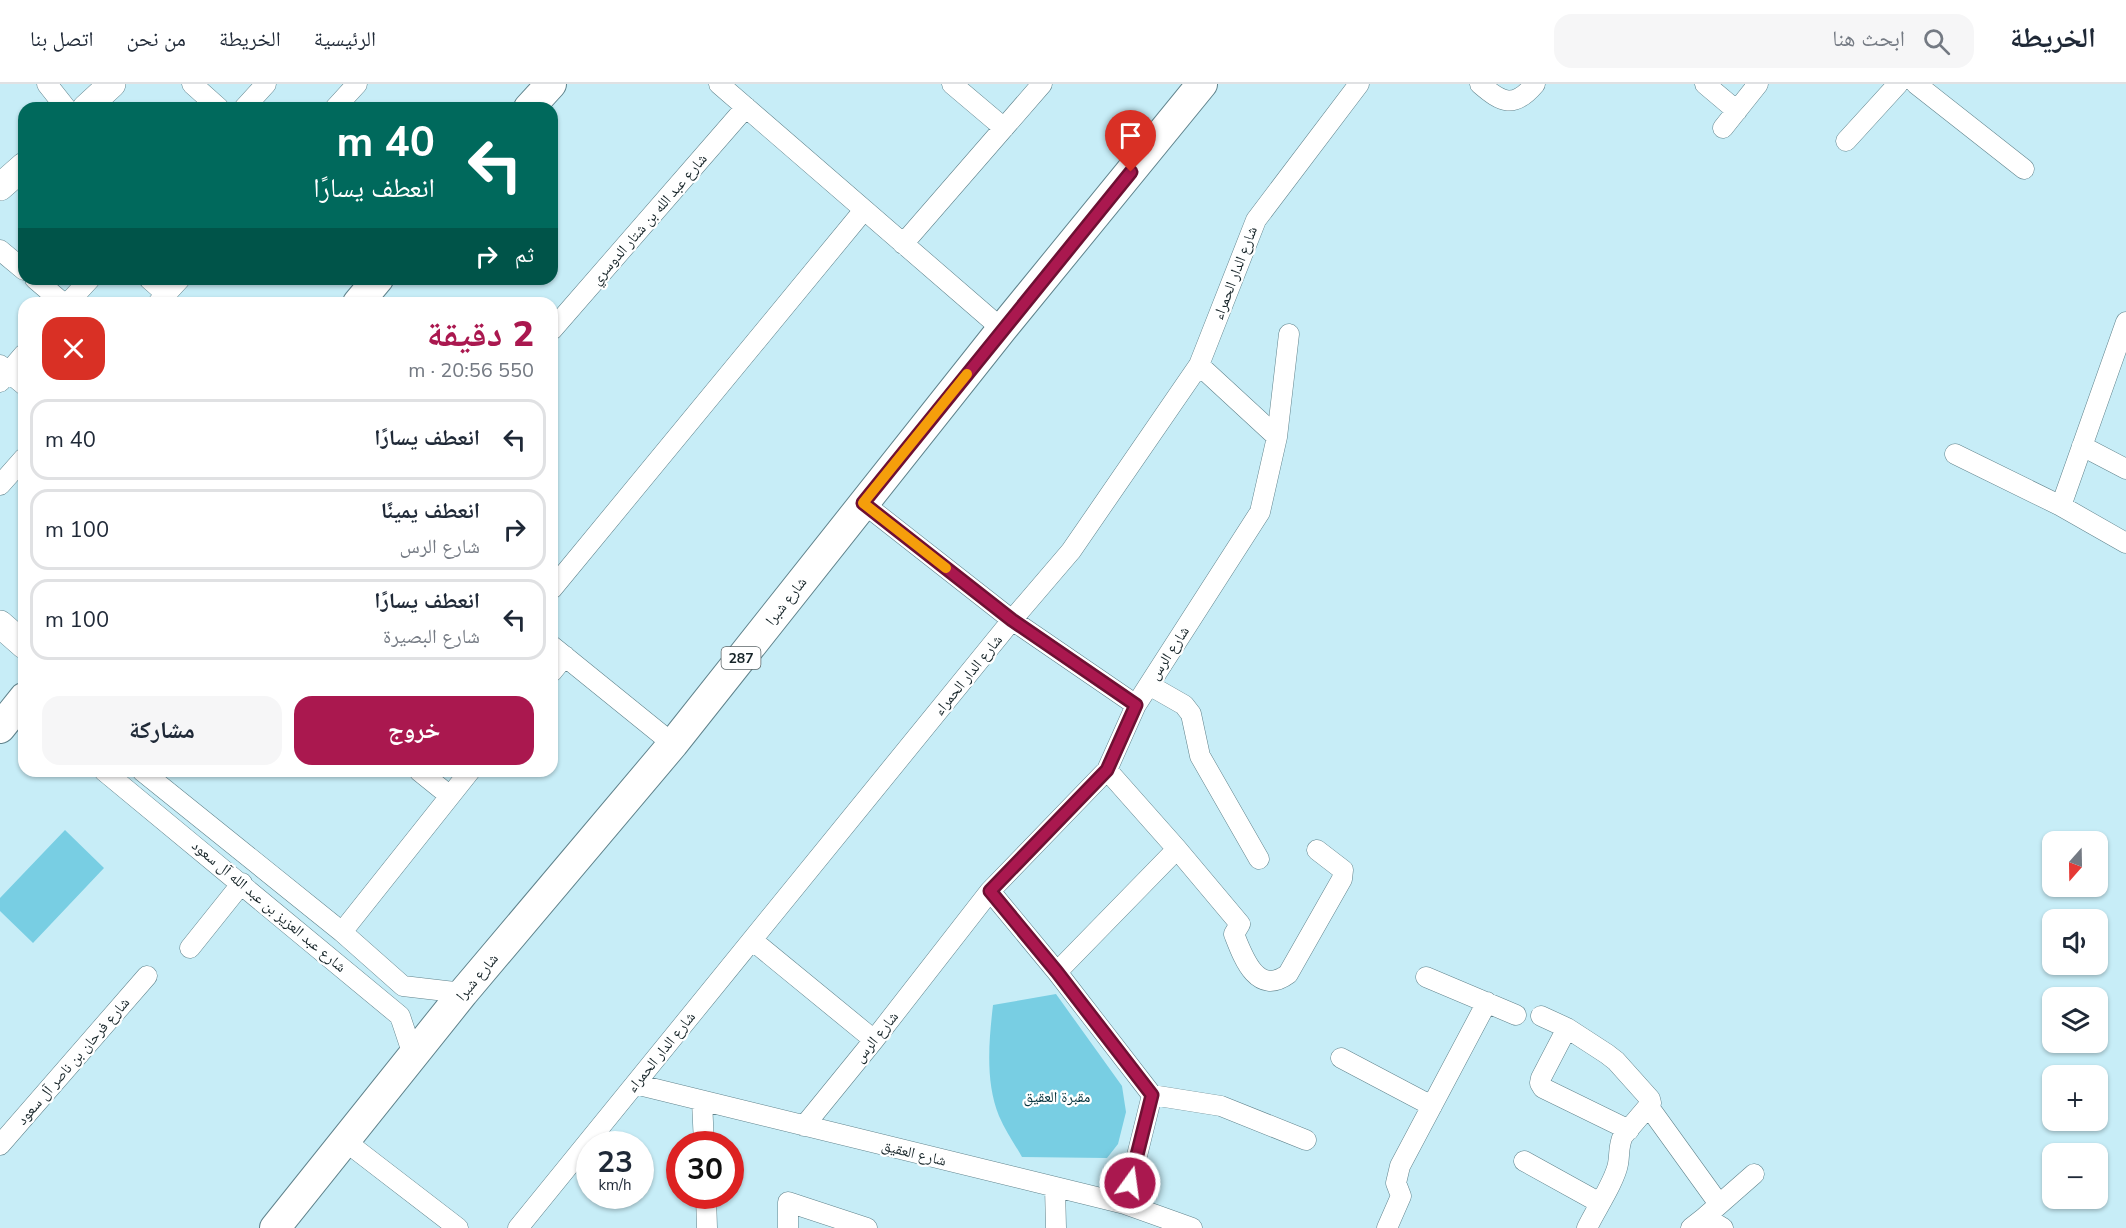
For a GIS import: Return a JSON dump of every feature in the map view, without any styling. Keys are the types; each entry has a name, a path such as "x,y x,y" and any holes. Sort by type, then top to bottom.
{"main road":[{"path":"534,102 551,84"},
{"name":"شارع شبرا","path":"275,1228 463,993 673,744 1002,329 1202,84"},
{"path":"363,297 373,285"},
{"path":"10,725 18,710"}],"street":[{"path":"47,84 61,102"},
{"path":"92,102 112,84"},
{"path":"192,84 212,102"},
{"path":"250,102 266,84"},
{"path":"719,84 1002,329"},
{"path":"952,84 1004,128"},
{"path":"903,243 1042,84"},
{"name":"شارع الدار الحمراء","path":"518,1228 1012,620 1071,552 1199,365 1256,220 1359,84"},
{"path":"1480,84 1501,100 1513,101 1524,97 1535,84"},
{"path":"1705,84 1737,111"},
{"path":"1723,128 1758,84"},
{"path":"1846,141 1898,84"},
{"path":"1916,84 2024,169"},
{"name":"شارع عبد الله بن شتار الدوسري","path":"558,323 746,107"},
{"path":"0,187 18,172"},
{"path":"558,582 864,210"},
{"path":"0,250 18,265"},
{"path":"41,285 56,297"},
{"path":"74,297 84,285"},
{"path":"163,297 174,285"},
{"name":"شارع الرس","path":"804,1126 990,891 1107,770 1136,705 1260,512 1277,437 1289,334"},
{"path":"2061,506 2124,335"},
{"path":"18,359 3,373 18,382"},
{"path":"1199,365 1277,437"},
{"path":"2082,446 2126,469"},
{"path":"1955,454 2061,506 2126,543"},
{"path":"0,485 18,465"},
{"path":"863,503 1012,620 1136,705"},
{"path":"0,624 18,640"},
{"path":"558,651 673,744"},
{"path":"1149,685 1184,705 1191,714 1200,756 1259,859"},
{"path":"1107,770 1240,924 1234,933 1245,964 1267,981 1278,981 1288,974 1342,879 1343,870 1317,850"},
{"name":"شارع عبد العزيز بن عبد الله آل سعود","path":"111,777 400,1016 413,1055"},
{"name":"شارع عبد العزيز بن عبد الله آل سعود","path":"149,777 342,932 403,986 463,993"},
{"path":"426,777 450,796"},
{"path":"342,932 465,777"},
{"path":"1057,972 1177,849"},
{"path":"190,948 242,883"},
{"path":"990,891 1057,972 1152,1095 1221,1106 1306,1140"},
{"path":"752,940 874,1040"},
{"name":"شارع فرحان بن ناصر آل سعود","path":"3,1135 147,976"},
{"path":"1426,977 1516,1015"},
{"path":"1387,1228 1401,1196 1396,1183 1397,1174 1487,1002"},
{"path":"1541,1016 1567,1028 1616,1061 1652,1103 1620,1143 1619,1163 1587,1228"},
{"path":"1567,1028 1541,1078 1540,1083 1543,1088 1629,1130"},
{"path":"1341,1058 1432,1106"},
{"name":"شارع العقيق","path":"635,1084 1125,1204 1192,1228"},
{"path":"1125,1204 1152,1095"},
{"path":"702,1101 703,1131"},
{"path":"1649,1107 1705,1217 1723,1228"},
{"path":"345,1141 458,1228"},
{"path":"1524,1161 1600,1203"},
{"path":"1705,1217 1754,1174"},
{"path":"1055,1187 1056,1228"},
{"path":"788,1228 788,1202 867,1228"},
{"path":"706,1209 707,1228"}],"green space":[{"path":"65,830 104,868 33,943 0,911 0,898"},
{"name":"مقبرة العقيق","path":"1056,994 1122,1086 1126,1112 1118,1144 1107,1158 1022,1157 1001,1121 995,1103 989,1061 993,1005"}],"slow traffic":[{"path":"946,568 863,503 967,374"}],"route":[{"path":"1130,1183 1152,1095 1057,972 990,891 1107,770 1136,705 1012,620 863,503 1131,172"}]}
